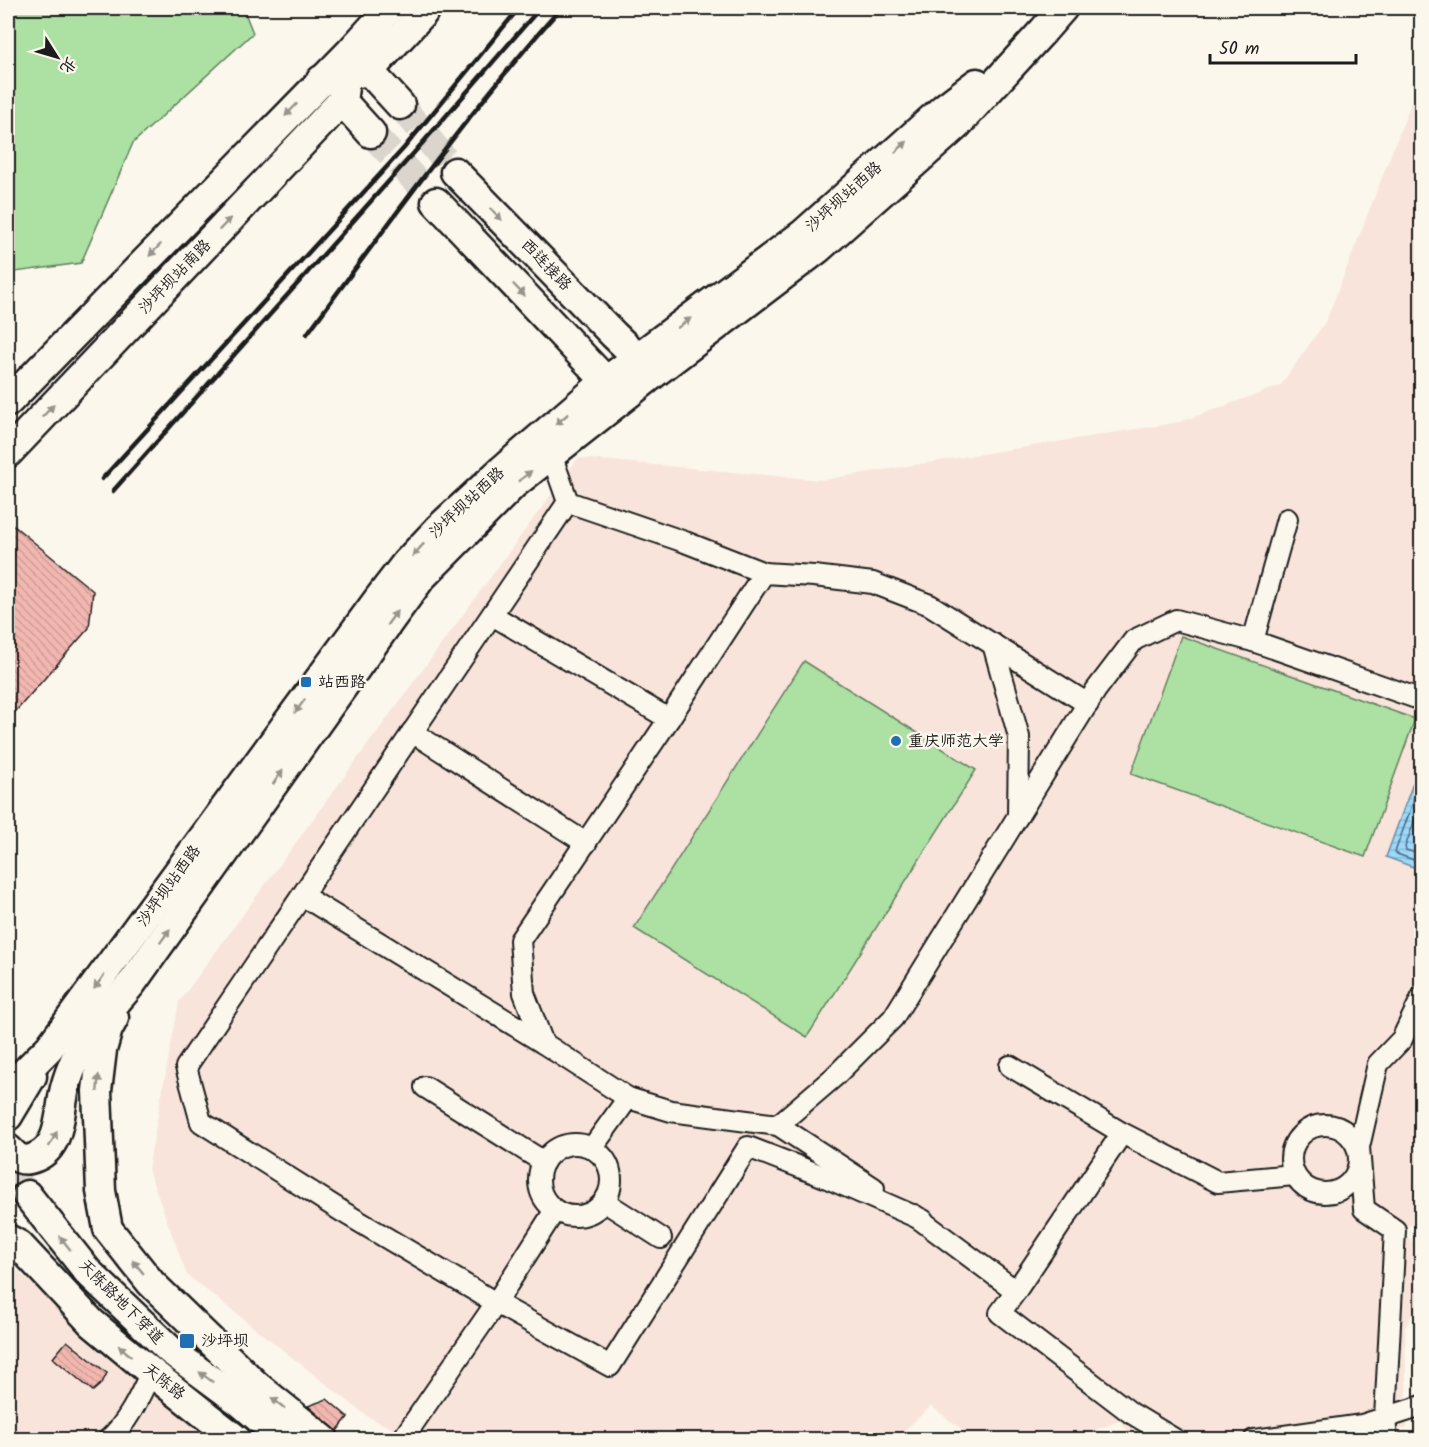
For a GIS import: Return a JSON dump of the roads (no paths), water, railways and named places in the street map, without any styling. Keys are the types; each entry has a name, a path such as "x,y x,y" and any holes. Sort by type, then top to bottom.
{"main road":[{"name":"沙坪坝站南路","path":"8,453 346,76 390,8"},
{"name":"沙坪坝站西路","path":"132,983 421,578 514,484 819,248 956,126 1063,8"},
{"name":"沙坪坝站南路","path":"8,402 346,76 423,14"},
{"name":"沙坪坝站西路","path":"8,1089 49,1048 379,598 406,563 438,529 502,470 606,381 803,234 944,108 1043,31"},
{"path":"346,76 400,105"},
{"path":"346,76 371,133"},
{"name":"西连接路","path":"455,171 605,327 638,358"},
{"path":"436,202 606,381"},
{"path":"8,1149 17,1159 28,1160 39,1156 47,1149 58,1130 66,1086 77,1055 132,983"},
{"path":"132,983 108,1029 102,1050 97,1091 101,1191 108,1229 159,1291 257,1386 324,1440"},
{"path":"8,1116 49,1048"},
{"name":"天陈路地下穿道","path":"27,1195 88,1272 161,1342 240,1402 284,1440"},
{"name":"天陈路","path":"8,1239 19,1245 92,1323 237,1440"}],"street":[{"path":"551,454 568,502"},
{"path":"568,502 685,542 764,573 873,583 930,605 1088,704"},
{"path":"568,502 186,1067 201,1122 343,1212 496,1303 610,1366 748,1147 825,1177 923,1221"},
{"path":"1253,641 1287,519"},
{"path":"543,1043 524,993 520,940 764,573"},
{"path":"492,615 669,719"},
{"path":"778,1125 834,1077 893,1018 1088,704 1134,640 1176,620 1253,641 1422,700"},
{"path":"993,644 1019,737 1018,816"},
{"path":"412,732 586,843"},
{"path":"303,896 543,1043 627,1098 672,1111 778,1125 923,1221 1016,1291"},
{"path":"1387,1440 1385,1418 1395,1230 1364,1209 1359,1148 1345,1130 1335,1125 1312,1126 1302,1132 1291,1153 1294,1175 1302,1185 1312,1191 1323,1194 1335,1192 1354,1179 1359,1168 1359,1148 1378,1064 1402,1040 1422,997"},
{"path":"1010,1066 1122,1132 1218,1182 1294,1175"},
{"path":"425,1087 544,1162"},
{"path":"592,1148 627,1098"},
{"path":"1122,1132 1000,1313 1131,1413 1176,1440"},
{"path":"575,1144 592,1148 607,1162 612,1182 605,1202 595,1211 582,1216 568,1216 555,1210 543,1197 539,1180 544,1162 557,1149 575,1144"},
{"path":"605,1202 662,1238"},
{"path":"402,1440 496,1303 555,1210"},
{"path":"108,1440 118,1431 151,1372"},
{"path":"1254,1440 1362,1425 1422,1406"}],"water":[{"path":"1421,761 1421,870 1386,857"}],"tunnel":[{"path":"400,105 455,172"},
{"path":"371,133 436,202"},
{"path":"8,1167 27,1195"}],"railway":[{"path":"102,479 404,148 519,8"},
{"path":"113,491 540,8"},
{"path":"307,334 462,127 561,8"}],"place":[{"name":"站西路","path":"306,682"},
{"name":"重庆师范大学","path":"896,741"},
{"name":"沙坪坝","path":"187,1341"}]}
